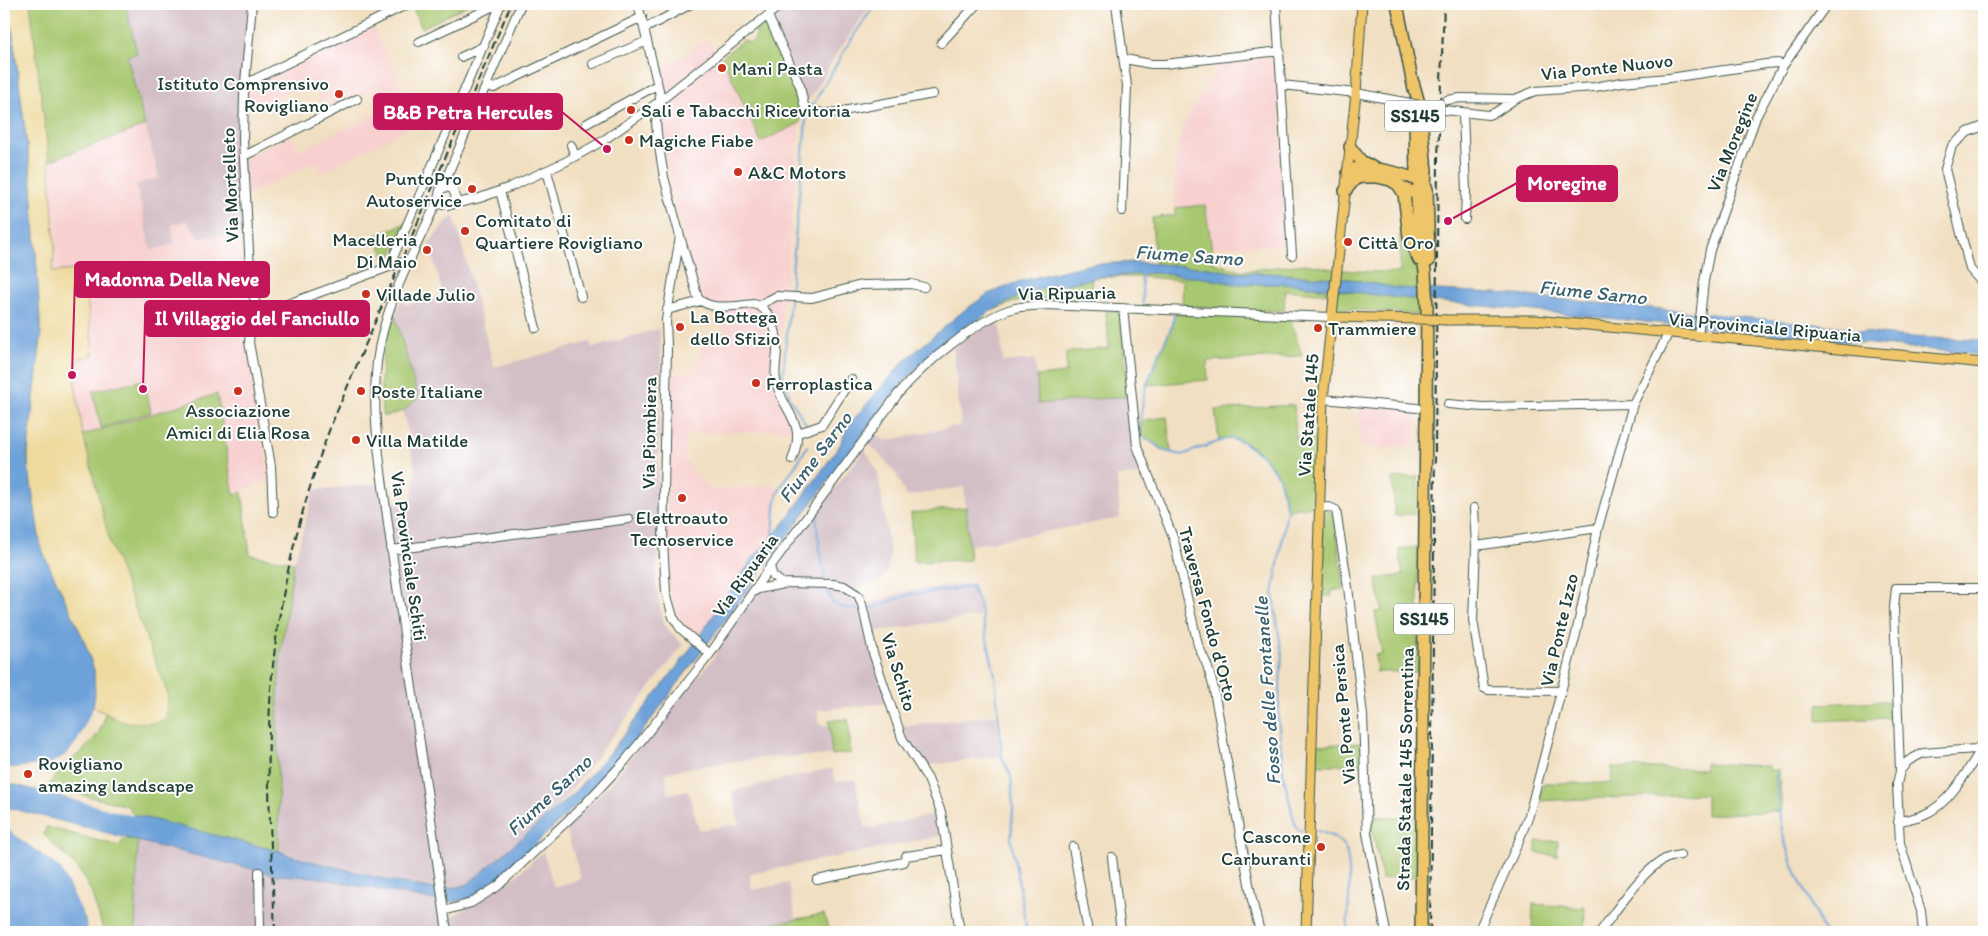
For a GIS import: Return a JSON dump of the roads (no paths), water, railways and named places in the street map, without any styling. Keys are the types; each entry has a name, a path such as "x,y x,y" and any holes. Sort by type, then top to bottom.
{"highway":[{"name":"SS145","path":"1397,4 1413,82 1416,174"},
{"name":"SS145","path":"1404,4 1409,59"},
{"path":"1413,82 1420,107 1426,170 1429,260 1426,281"},
{"path":"1350,147 1361,161 1374,168"},
{"path":"1348,172 1357,167 1374,168 1412,178 1426,185"},
{"path":"1348,172 1362,177 1386,178 1408,191 1414,192 1426,185"},
{"path":"1345,191 1352,181 1362,177"},
{"path":"1399,186 1404,194 1409,237 1426,281"},
{"name":"SS145","path":"1417,195 1418,230 1426,281"},
{"name":"Strada Statale 145 Sorrentina","path":"1421,932 1426,281"}],"main road":[{"name":"Via Statale 145","path":"1306,932 1323,399 1356,93 1362,4"},
{"name":"Via Provinciale Ripuaria","path":"1332,316 1422,320 1535,320 1984,363"}],"street":[{"name":"Via Mortelleto","path":"252,4 245,84 244,156 251,288 259,314"},
{"path":"419,42 500,4"},
{"path":"389,267 484,46 500,4"},
{"name":"Via Provinciale Schiti","path":"447,932 375,432 374,408 377,362 385,322 438,199 438,193 442,188 521,4"},
{"name":"Via Piombiera","path":"638,4 660,100 657,111 657,134 664,177 698,298 701,301"},
{"path":"644,29 691,4"},
{"path":"431,213 444,206 500,191 547,171 621,129 782,4"},
{"path":"941,43 977,4"},
{"path":"1116,4 1125,59 1127,86 1122,211"},
{"path":"1276,4 1292,254"},
{"name":"Via Moregine","path":"1698,337 1710,250 1717,225 1756,117 1783,66 1827,4"},
{"path":"245,84 406,5"},
{"path":"768,16 800,86 806,109 827,114 933,94"},
{"path":"486,85 494,88 642,17"},
{"path":"593,64 647,41"},
{"path":"461,58 484,46"},
{"path":"1125,59 1151,64 1164,64 1280,51"},
{"name":"Via Ponte Nuovo","path":"1282,85 1356,93 1444,110 1482,115 1492,114 1528,92 1546,89 1595,87 1766,64 1778,63 1783,66"},
{"path":"586,124 657,85"},
{"path":"1447,100 1461,98 1515,99"},
{"path":"244,156 357,99"},
{"path":"1463,113 1465,218"},
{"path":"1984,126 1968,132 1952,146 1945,169 1970,268 1984,285"},
{"path":"571,145 575,156"},
{"path":"547,171 581,297"},
{"path":"447,176 456,197 453,204"},
{"path":"442,188 454,191 468,200"},
{"path":"500,191 536,328"},
{"path":"438,199 444,206"},
{"name":"Via Piombiera","path":"680,236 667,310 663,567 666,592 674,617 681,629 710,654"},
{"path":"273,512 271,466 249,342 252,317 411,260"},
{"path":"759,306 777,296 812,298 851,287 866,285 911,284 924,287"},
{"path":"667,310 701,301 712,306 754,304 768,314 777,341 776,382 784,403 794,419 798,433 796,452 792,460"},
{"name":"Via Ripuaria","path":"444,911 471,903 498,886 583,806 625,761 710,654 770,567 898,394 910,380 940,354 994,316 1016,308 1046,305 1332,316"},
{"name":"Traversa Fondo d'Orto","path":"1123,308 1137,446 1174,540 1198,645 1213,685 1252,900 1260,932"},
{"name":"Via Ponte Izzo","path":"1478,932 1529,815 1576,634 1598,528 1633,404 1668,334"},
{"path":"798,433 822,425 851,379"},
{"path":"1323,399 1417,408"},
{"path":"1448,404 1483,406 1633,404"},
{"name":"Via Ponte Persica","path":"1319,508 1329,507 1336,510 1348,586 1363,716 1368,832 1386,932"},
{"path":"1474,508 1476,546 1473,620 1484,688 1488,690 1562,691"},
{"path":"391,550 629,518"},
{"path":"1476,546 1598,528"},
{"path":"770,567 776,580 789,584"},
{"name":"Via Schito","path":"751,594 758,589 789,584 833,584 844,586 858,596 862,604 873,653 902,738 928,779 941,812 960,932"},
{"path":"1923,932 1920,911 1900,843 1898,822 1897,784 1900,771 1894,607 1896,588 1984,588"},
{"path":"1900,771 1908,761 1923,753 1975,749 1984,746"},
{"path":"1898,822 1926,814 1939,806 1957,785 1984,746"},
{"path":"1073,847 1088,932"},
{"path":"817,880 904,862 906,856 947,850"},
{"path":"1600,932 1636,885 1655,866 1666,858 1680,855"},
{"path":"1112,856 1121,932"},
{"path":"258,872 260,932"}],"water":[{"path":"4,4 9,4 32,186 41,338 27,457 41,548 83,638 94,670 95,695 93,707 78,741 68,753 50,764 4,769"},
{"name":"Fiume Sarno","path":"1135,262 1209,268 1236,273 1267,273 1349,279 1397,288 1496,293 1835,326 1890,335 1984,340 1984,355 1391,297 1295,284 1235,284 1205,278 1156,273 1098,277 1028,292 991,311 959,332 928,356 893,394 624,756 589,793 497,881 480,893 465,900 450,902 314,877 277,875 4,807 4,782 392,881 435,889 459,887 468,884 570,797 612,750 686,655 754,557 785,522 840,445 848,426 903,362 962,312 988,294 1021,281 1069,269 1093,264"},
{"path":"4,827 60,868 85,918 88,932 4,932"}],"waterway":[{"path":"811,108 847,46 875,4"},
{"path":"790,294 806,120 809,112"},
{"name":"Fosso delle Fontanelle","path":"1141,271 1143,303"},
{"path":"790,299 783,376 791,400 806,424"},
{"name":"Fosso delle Fontanelle","path":"1174,314 1173,324 1145,392 1142,406 1141,435 1165,451 1182,455 1228,438 1241,441 1263,456 1279,477 1287,510 1273,594 1282,655 1278,718 1284,778 1295,824 1297,829 1302,831"},
{"path":"773,535 775,506 778,494 807,446"},
{"path":"817,509 817,530 825,581"},
{"path":"869,609 908,595 972,587 979,603 995,676 1002,757 1011,776 1013,808 1011,839 1027,932"},
{"path":"827,590 833,603 840,607 860,610"},
{"name":"Fosso delle Fontanelle","path":"1776,773 1779,815 1784,839 1797,875 1824,932"},
{"name":"Fosso delle Fontanelle","path":"1317,831 1328,834 1338,840 1344,846 1347,853 1349,888 1347,932"}],"railway":[{"path":"275,932 269,790 270,704 277,632 290,561 309,491 332,423 511,4"},
{"path":"1430,932 1438,159 1444,4"}],"place":[{"name":"Mani Pasta","path":"722,68"},
{"name":"Istituto Comprensivo Rovigliano","path":"339,94"},
{"name":"Sali e Tabacchi Ricevitoria","path":"631,110"},
{"name":"Magiche Fiabe","path":"629,140"},
{"name":"B&B Petra Hercules","path":"607,149"},
{"name":"A&C Motors","path":"738,172"},
{"name":"PuntoPro Autoservice","path":"472,189"},
{"name":"Moregine","path":"1448,221"},
{"name":"Comitato di Quartiere Rovigliano","path":"465,231"},
{"name":"Città Oro","path":"1348,242"},
{"name":"Macelleria Di Maio","path":"427,250"},
{"name":"Villade Julio","path":"366,294"},
{"name":"La Bottega dello Sfizio","path":"680,327"},
{"name":"Trammiere","path":"1318,328"},
{"name":"Madonna Della Neve","path":"72,375"},
{"name":"Ferroplastica","path":"756,383"},
{"name":"Il Villaggio del Fanciullo","path":"143,389"},
{"name":"Associazione Amici di Elia Rosa","path":"238,391"},
{"name":"Poste Italiane","path":"361,391"},
{"name":"Villa Matilde","path":"356,440"},
{"name":"Elettroauto Tecnoservice","path":"682,498"},
{"name":"Rovigliano amazing landscape","path":"28,774"},
{"name":"Cascone Carburanti","path":"1321,847"}]}
